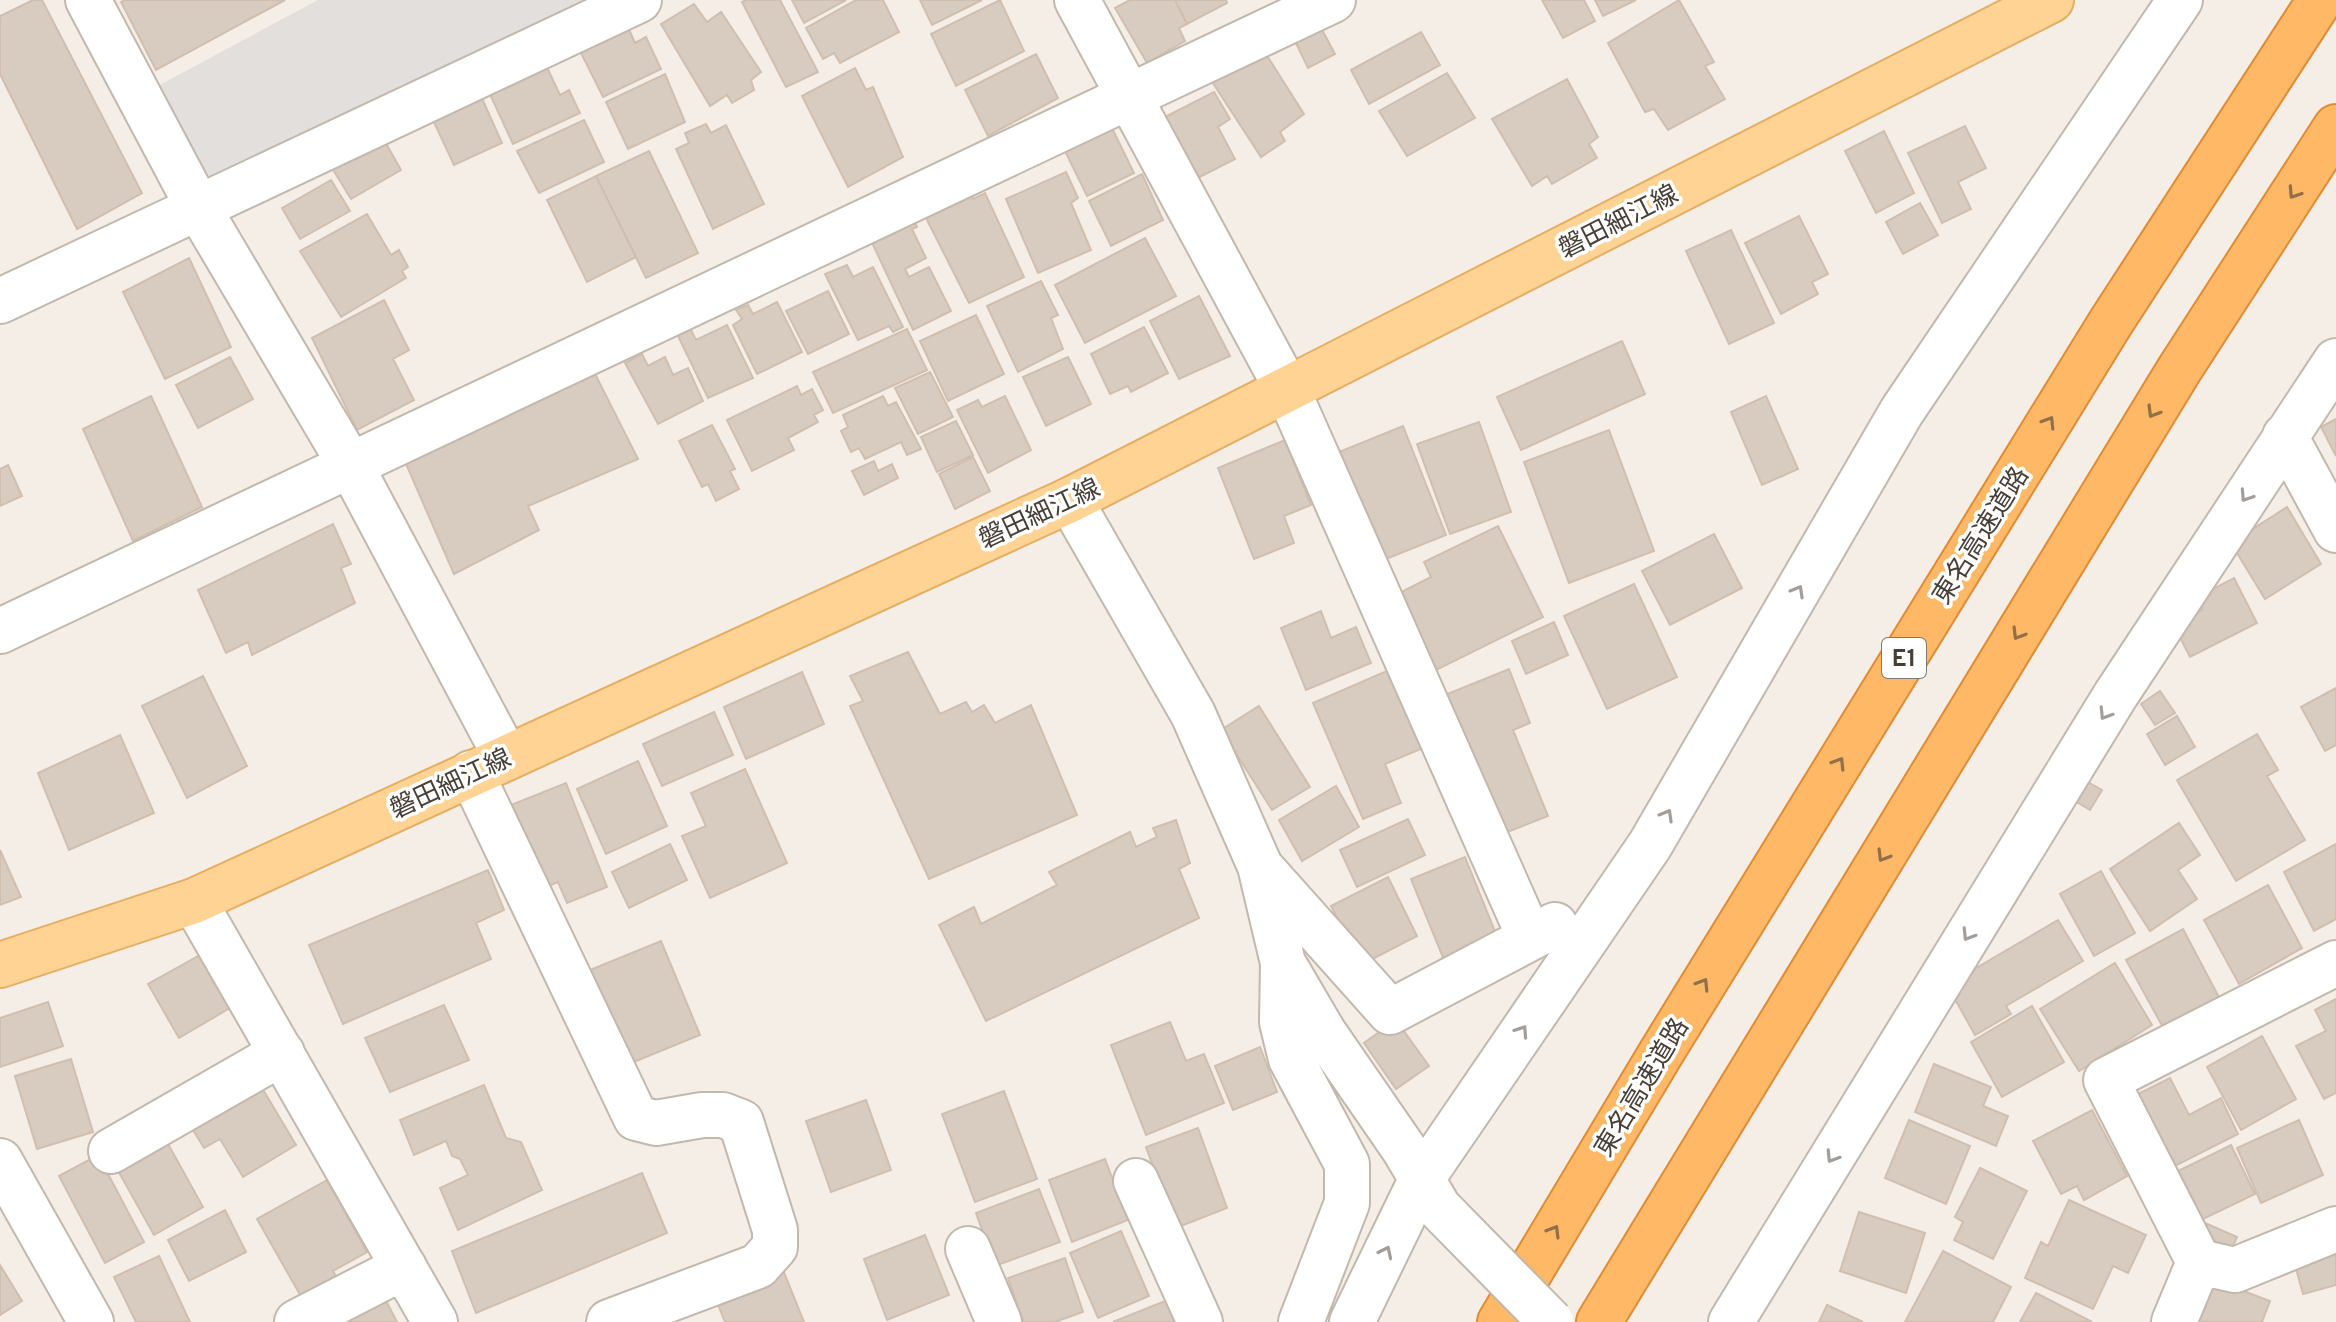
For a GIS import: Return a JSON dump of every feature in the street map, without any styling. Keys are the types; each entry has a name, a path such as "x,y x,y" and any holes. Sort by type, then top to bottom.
{"highway":[{"name":"東名高速道路","path":"1500,1322 1661,1053 2102,336 2320,0"},
{"path":"1599,1322 2179,370 2336,127"}],"main road":[{"name":"磐田細江線","path":"0,965 194,901 1070,500 2046,1"}],"street":[{"path":"88,0 199,209 351,466 488,765 636,1118 656,1123 702,1115 723,1115 741,1122 775,1230 775,1247 758,1266 609,1322"},
{"path":"0,301 639,0"},
{"path":"1077,0 1287,389 1530,938"},
{"path":"0,631 1333,0"},
{"path":"1352,1322 1617,893 1650,845 1902,411 2180,0"},
{"path":"1731,1322 2115,696 2336,361"},
{"path":"2285,436 2336,530"},
{"path":"1070,500 1193,714 1260,866 1283,963 1282,1022 1291,1059 1347,1164 1347,1203 1301,1322"},
{"path":"1260,866 1390,1012 1617,893"},
{"path":"194,901 435,1322"},
{"path":"1283,963 1324,1033 1404,1149 1431,1194 1551,1322"},
{"path":"2174,1322 2199,1262 2106,1080 2336,963"},
{"path":"111,1151 282,1053"},
{"path":"0,1161 91,1322"},
{"path":"1136,1181 1200,1322"},
{"path":"2199,1262 2235,1270 2336,1229"},
{"path":"968,1249 999,1322"},
{"path":"297,1322 404,1267"}],"shaded area":[{"path":"318,0 600,0 206,191 156,87"}],"building":[{"path":"33,0 42,0 142,193 77,229 0,74 0,16"},
{"path":"285,0 156,70 121,2"},
{"path":"780,0 818,72 786,87 742,2"},
{"path":"792,0 846,0 804,23"},
{"path":"856,0 883,0 899,32 840,63 834,53 823,59 806,28"},
{"path":"920,0 982,0 932,25"},
{"path":"1000,0 1024,51 956,86 931,34"},
{"path":"1130,0 1175,0 1187,24 1179,28 1185,41 1147,63 1115,8"},
{"path":"1175,0 1226,0 1227,3 1187,24"},
{"path":"1542,0 1584,0 1595,21 1563,38"},
{"path":"1595,0 1636,0 1603,16"},
{"path":"1679,0 1714,62 1705,66 1725,99 1668,130 1654,109 1645,112 1608,43"},
{"path":"694,4 707,22 721,12 761,72 751,80 754,90 732,103 727,95 710,106 661,24"},
{"path":"623,16 635,43 646,37 661,69 603,97 574,39"},
{"path":"1319,24 1335,54 1308,68 1293,37"},
{"path":"1421,32 1440,65 1369,104 1351,70"},
{"path":"1259,43 1304,114 1280,132 1285,141 1261,157 1209,77"},
{"path":"1036,54 1058,98 988,136 965,90"},
{"path":"544,61 560,95 569,90 580,113 513,144 488,90"},
{"path":"855,68 866,90 873,87 903,157 848,187 802,96"},
{"path":"1447,73 1475,118 1407,156 1379,111"},
{"path":"665,74 685,122 628,149 606,102"},
{"path":"1567,79 1598,137 1589,144 1597,158 1552,184 1547,176 1532,186 1492,119"},
{"path":"1214,92 1230,119 1218,127 1235,159 1194,180 1161,119"},
{"path":"480,94 502,143 454,165 432,118"},
{"path":"584,120 604,162 539,193 517,151"},
{"path":"1109,122 1134,173 1087,196 1062,145"},
{"path":"706,124 711,133 726,125 764,204 713,229 676,149 689,143 685,133"},
{"path":"1965,126 1986,168 1958,182 1971,209 1942,223 1908,153"},
{"path":"1884,131 1914,193 1876,213 1845,151"},
{"path":"384,140 401,170 351,199 332,168"},
{"path":"649,151 698,253 646,278 596,176"},
{"path":"1066,172 1078,198 1071,203 1091,250 1038,273 1006,199"},
{"path":"1142,174 1163,220 1111,246 1089,201"},
{"path":"596,176 636,257 587,282 547,200"},
{"path":"331,180 350,211 300,239 282,208"},
{"path":"968,192 973,199 985,193 1024,277 969,303 924,214"},
{"path":"1920,203 1938,235 1903,254 1886,222"},
{"path":"910,211 917,227 912,229 926,258 905,269 909,277 929,267 951,311 913,330 867,232"},
{"path":"367,214 391,255 399,250 408,267 402,271 406,278 341,317 300,251"},
{"path":"1799,216 1828,274 1812,282 1818,294 1781,314 1745,243"},
{"path":"1731,230 1774,323 1729,344 1686,251"},
{"path":"1145,238 1176,296 1085,343 1055,285"},
{"path":"189,258 231,347 165,379 123,292"},
{"path":"847,265 853,277 873,267 903,327 893,332 889,326 858,340 825,274"},
{"path":"1041,281 1058,315 1051,318 1063,349 1018,372 987,306"},
{"path":"828,291 849,334 808,354 786,311"},
{"path":"1199,296 1230,356 1179,379 1150,321"},
{"path":"384,300 409,350 393,359 414,400 357,430 312,338"},
{"path":"777,302 802,352 757,374 733,325 742,319 736,310 748,305 753,314"},
{"path":"976,315 1004,374 948,401 920,341"},
{"path":"727,325 753,378 708,398 677,334 690,328 696,340"},
{"path":"1144,327 1168,373 1131,392 1128,386 1110,394 1091,354"},
{"path":"907,329 927,370 833,413 813,372"},
{"path":"1622,341 1645,394 1521,450 1497,397"},
{"path":"642,354 648,366 665,357 673,375 688,368 703,401 658,424 625,363"},
{"path":"230,357 253,399 198,428 176,385"},
{"path":"1068,357 1091,404 1046,426 1023,377"},
{"path":"591,366 638,459 528,506 539,530 454,574 403,457"},
{"path":"930,372 953,417 918,434 895,388"},
{"path":"797,386 801,395 812,389 823,410 814,415 818,422 788,438 794,450 752,471 727,420"},
{"path":"151,396 202,507 133,541 83,429"},
{"path":"883,396 888,406 896,402 921,449 907,455 901,442 865,459 859,448 851,452 841,431 848,427 843,415"},
{"path":"1005,396 1031,450 988,473 957,410 978,400 982,407"},
{"path":"1766,396 1798,469 1762,485 1731,412"},
{"path":"2336,419 2336,456 2321,427"},
{"path":"956,421 973,455 937,472 921,437"},
{"path":"1479,422 1511,512 1450,534 1417,444"},
{"path":"712,425 735,469 730,471 739,489 716,501 708,484 702,487 679,441"},
{"path":"1403,426 1446,535 1381,561 1339,452"},
{"path":"1609,430 1654,551 1569,583 1524,462"},
{"path":"1285,440 1311,505 1284,516 1294,543 1254,559 1218,468"},
{"path":"973,457 990,491 955,509 939,474"},
{"path":"874,461 878,471 892,464 898,478 864,495 852,471"},
{"path":"8,465 22,496 0,506 0,469"},
{"path":"2287,507 2321,564 2265,599 2231,543"},
{"path":"333,524 351,564 341,568 355,603 252,655 248,642 226,653 198,590"},
{"path":"1498,526 1543,617 1424,676 1386,600 1431,577 1424,562"},
{"path":"1714,534 1742,588 1670,625 1642,571"},
{"path":"2234,578 2257,623 2190,657 2173,624 2202,610 2196,598"},
{"path":"1634,584 1677,677 1607,709 1564,616"},
{"path":"1321,611 1331,638 1356,627 1371,663 1306,690 1281,628"},
{"path":"1554,622 1568,655 1526,674 1512,641"},
{"path":"908,652 940,714 966,702 972,712 984,705 995,723 1031,705 1077,815 929,879 850,706 863,701 850,676"},
{"path":"1509,669 1530,723 1513,730 1548,816 1490,839 1435,699"},
{"path":"1389,670 1423,748 1385,764 1401,803 1363,819 1313,703"},
{"path":"802,672 824,724 746,759 724,707"},
{"path":"203,676 247,766 187,798 142,706"},
{"path":"2336,688 2336,745 2325,751 2301,707"},
{"path":"2160,691 2175,713 2155,725 2141,704"},
{"path":"1259,706 1310,787 1272,810 1221,730"},
{"path":"714,712 733,755 662,786 643,744"},
{"path":"2177,716 2195,747 2165,765 2147,734"},
{"path":"2257,734 2278,770 2267,776 2305,840 2236,881 2177,780"},
{"path":"120,735 154,813 69,850 38,773"},
{"path":"638,761 667,826 606,854 577,789"},
{"path":"745,769 787,863 710,898 682,836 706,826 691,793"},
{"path":"2086,781 2102,790 2090,810 2075,801"},
{"path":"566,783 607,887 567,903 558,882 544,888 511,805"},
{"path":"1336,786 1359,827 1302,861 1279,820"},
{"path":"1408,819 1425,855 1357,887 1340,850"},
{"path":"1176,820 1190,863 1179,869 1199,918 986,1021 939,925 974,907 981,924 1057,885 1049,872 1130,832 1136,847 1157,837 1153,828"},
{"path":"2179,823 2200,855 2178,870 2197,899 2150,931 2110,869"},
{"path":"670,844 687,880 629,908 612,872"},
{"path":"2336,844 2336,919 2314,931 2284,872"},
{"path":"0,850 21,897 0,905"},
{"path":"1465,857 1498,939 1444,960 1411,879"},
{"path":"488,870 504,910 476,923 491,959 343,1024 309,945"},
{"path":"2101,871 2135,933 2094,956 2060,894"},
{"path":"1388,877 1417,936 1361,965 1331,906"},
{"path":"2268,885 2302,948 2239,984 2204,920"},
{"path":"2058,920 2083,961 2006,1006 2011,1014 1975,1035 1947,985"},
{"path":"2183,929 2221,1001 2165,1031 2126,960"},
{"path":"661,941 700,1035 624,1066 585,972"},
{"path":"200,955 230,1008 179,1038 148,984"},
{"path":"2115,963 2152,1025 2079,1071 2040,1009"},
{"path":"2336,999 2336,1093 2324,1099 2296,1046 2326,1031 2315,1010"},
{"path":"48,1002 63,1046 0,1067 0,1018"},
{"path":"444,1005 469,1060 390,1092 365,1038"},
{"path":"2032,1006 2064,1062 2002,1097 1971,1042"},
{"path":"1396,1020 1429,1066 1396,1089 1364,1043"},
{"path":"1170,1022 1186,1061 1204,1054 1224,1103 1146,1135 1111,1045"},
{"path":"2262,1036 2296,1099 2241,1130 2207,1067"},
{"path":"1260,1047 1277,1092 1233,1110 1215,1066"},
{"path":"71,1059 93,1132 37,1149 15,1076"},
{"path":"1934,1064 1991,1087 1983,1106 2008,1116 1996,1146 1915,1112"},
{"path":"2170,1078 2189,1115 2221,1098 2238,1134 2169,1169 2134,1096"},
{"path":"259,1083 296,1145 243,1177 220,1139 204,1148 190,1125"},
{"path":"484,1085 506,1138 521,1142 542,1190 458,1230 440,1188 468,1175 460,1159 452,1156 446,1141 414,1155 400,1120"},
{"path":"1004,1091 1037,1179 975,1202 942,1114"},
{"path":"866,1100 891,1170 831,1192 806,1121"},
{"path":"2092,1110 2127,1176 2084,1200 2077,1186 2061,1194 2033,1141"},
{"path":"1909,1120 1970,1146 1946,1204 1885,1178"},
{"path":"2299,1120 2323,1175 2261,1203 2237,1148"},
{"path":"1198,1128 1227,1208 1176,1228 1146,1147"},
{"path":"167,1142 203,1207 154,1235 117,1169"},
{"path":"2231,1145 2255,1194 2197,1222 2174,1173"},
{"path":"98,1155 144,1242 105,1263 59,1176"},
{"path":"1105,1159 1128,1220 1072,1242 1049,1180"},
{"path":"1980,1168 2027,1191 1993,1259 1954,1240 1963,1222 1955,1217"},
{"path":"642,1173 667,1233 476,1313 452,1251"},
{"path":"327,1180 367,1252 333,1271 338,1280 303,1300 257,1219"},
{"path":"1039,1189 1060,1242 995,1266 976,1213"},
{"path":"2069,1200 2146,1235 2128,1273 2113,1266 2093,1309 2025,1278 2041,1242 2048,1246"},
{"path":"225,1210 246,1252 189,1281 168,1240"},
{"path":"1859,1212 1925,1233 1906,1293 1840,1271"},
{"path":"2205,1223 2237,1237 2231,1251 2199,1237"},
{"path":"1121,1231 1149,1296 1098,1318 1070,1253"},
{"path":"925,1235 949,1295 887,1320 864,1259"},
{"path":"2336,1242 2336,1285 2303,1294 2292,1254"},
{"path":"1943,1251 2011,1287 1993,1322 1905,1322"},
{"path":"159,1256 190,1322 136,1322 114,1277"},
{"path":"1065,1258 1083,1312 1055,1322 1023,1322 1008,1278"},
{"path":"0,1265 22,1301 0,1315"},
{"path":"783,1270 804,1322 725,1322 715,1297"},
{"path":"2214,1280 2270,1301 2262,1322 2198,1322"},
{"path":"382,1293 397,1322 324,1322"},
{"path":"2036,1293 2092,1322 2020,1322"},
{"path":"1175,1297 1185,1322 1113,1322"},
{"path":"1827,1305 1863,1322 1819,1322"}]}
